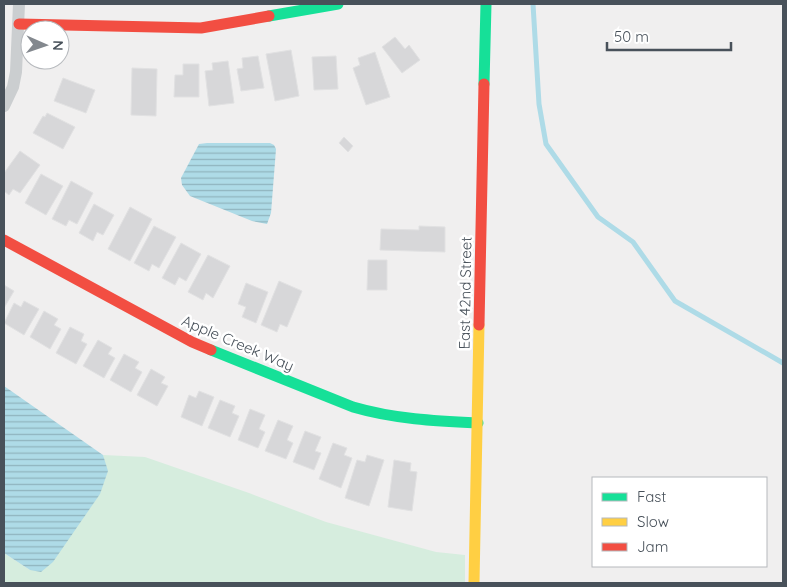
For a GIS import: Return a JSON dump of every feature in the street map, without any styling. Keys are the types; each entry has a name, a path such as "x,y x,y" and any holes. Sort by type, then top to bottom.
{"street":[{"path":"4,106 13,87 16,72 19,4"},
{"path":"18,24 201,28 338,4"},
{"name":"East 42nd Street","path":"474,583 486,4"},
{"name":"Apple Creek Way","path":"4,240 192,342 353,406 378,415 396,418 478,423"}],"green space":[{"path":"103,455 145,457 326,522 436,552 465,555 465,583 6,583 4,581 4,553 30,570 107,471"}],"water":[{"path":"270,143 274,145 276,149 271,213 267,224 252,221 190,196 182,185 181,178 199,144"},
{"path":"4,386 103,455 108,471 100,494 53,562 41,572 30,570 4,553"}],"building":[{"path":"395,37 405,49 409,45 420,60 402,73 382,47"},
{"path":"291,50 299,96 275,101 266,54"},
{"path":"375,52 390,97 366,105 353,68 360,65 358,58"},
{"path":"258,56 264,88 241,91 237,69 243,68 242,58"},
{"path":"336,56 338,89 314,90 312,57"},
{"path":"228,61 234,103 209,106 205,71 213,70 212,63"},
{"path":"183,64 199,64 199,97 174,97 175,75 183,75"},
{"path":"132,68 157,69 156,116 131,115"},
{"path":"63,78 95,90 86,113 54,101"},
{"path":"47,113 75,127 63,149 33,133 43,116 45,117"},
{"path":"344,137 353,146 348,152 339,143"},
{"path":"20,151 40,165 20,193 13,189 9,195 4,191 4,173"},
{"path":"41,174 63,186 46,215 25,203"},
{"path":"71,181 93,193 77,224 69,220 66,226 52,219"},
{"path":"94,204 114,215 103,235 97,232 93,241 79,233"},
{"path":"130,207 152,219 130,261 108,249"},
{"path":"154,226 176,237 159,268 152,264 149,271 134,263"},
{"path":"419,226 445,227 445,252 380,250 381,229 419,230"},
{"path":"181,243 201,254 186,281 179,277 175,285 162,278"},
{"path":"208,255 230,266 213,298 206,293 203,300 188,292"},
{"path":"368,260 387,260 387,290 367,290"},
{"path":"279,281 302,291 287,327 280,324 277,332 261,325"},
{"path":"246,283 268,292 256,323 242,317 246,307 238,304"},
{"path":"4,285 14,291 4,308"},
{"path":"24,301 39,309 24,335 4,323 14,303 21,307"},
{"path":"44,311 58,319 54,325 61,329 50,349 30,337"},
{"path":"70,327 84,334 81,341 87,344 76,364 56,353"},
{"path":"98,340 112,348 108,354 115,358 104,378 83,366"},
{"path":"124,354 139,362 135,368 142,372 131,392 110,380"},
{"path":"151,369 165,377 161,383 168,386 157,406 137,395"},
{"path":"199,391 214,397 202,426 181,417 189,395 196,398"},
{"path":"220,400 235,406 232,413 239,416 230,437 208,428"},
{"path":"250,409 265,415 259,429 265,432 258,448 238,440"},
{"path":"278,420 293,426 287,440 293,443 286,459 265,451"},
{"path":"305,431 321,437 315,451 321,453 314,470 293,462"},
{"path":"333,443 347,448 344,455 352,458 341,488 319,479"},
{"path":"367,455 384,460 369,506 345,498 357,460 365,462"},
{"path":"394,460 411,463 410,471 417,472 412,511 388,507"}],"waterway":[{"path":"533,4 539,104 546,144 598,217 633,242 675,301 783,363"}],"traffic: fast":[{"path":"269,16 338,4"},
{"path":"484,84 486,4"},
{"path":"211,350 353,407 399,417 478,423"}],"traffic: slow":[{"path":"474,583 479,325"}],"traffic: jam":[{"path":"19,24 201,28 269,16"},
{"path":"479,325 484,84"},
{"path":"4,240 192,342 211,350"}]}
